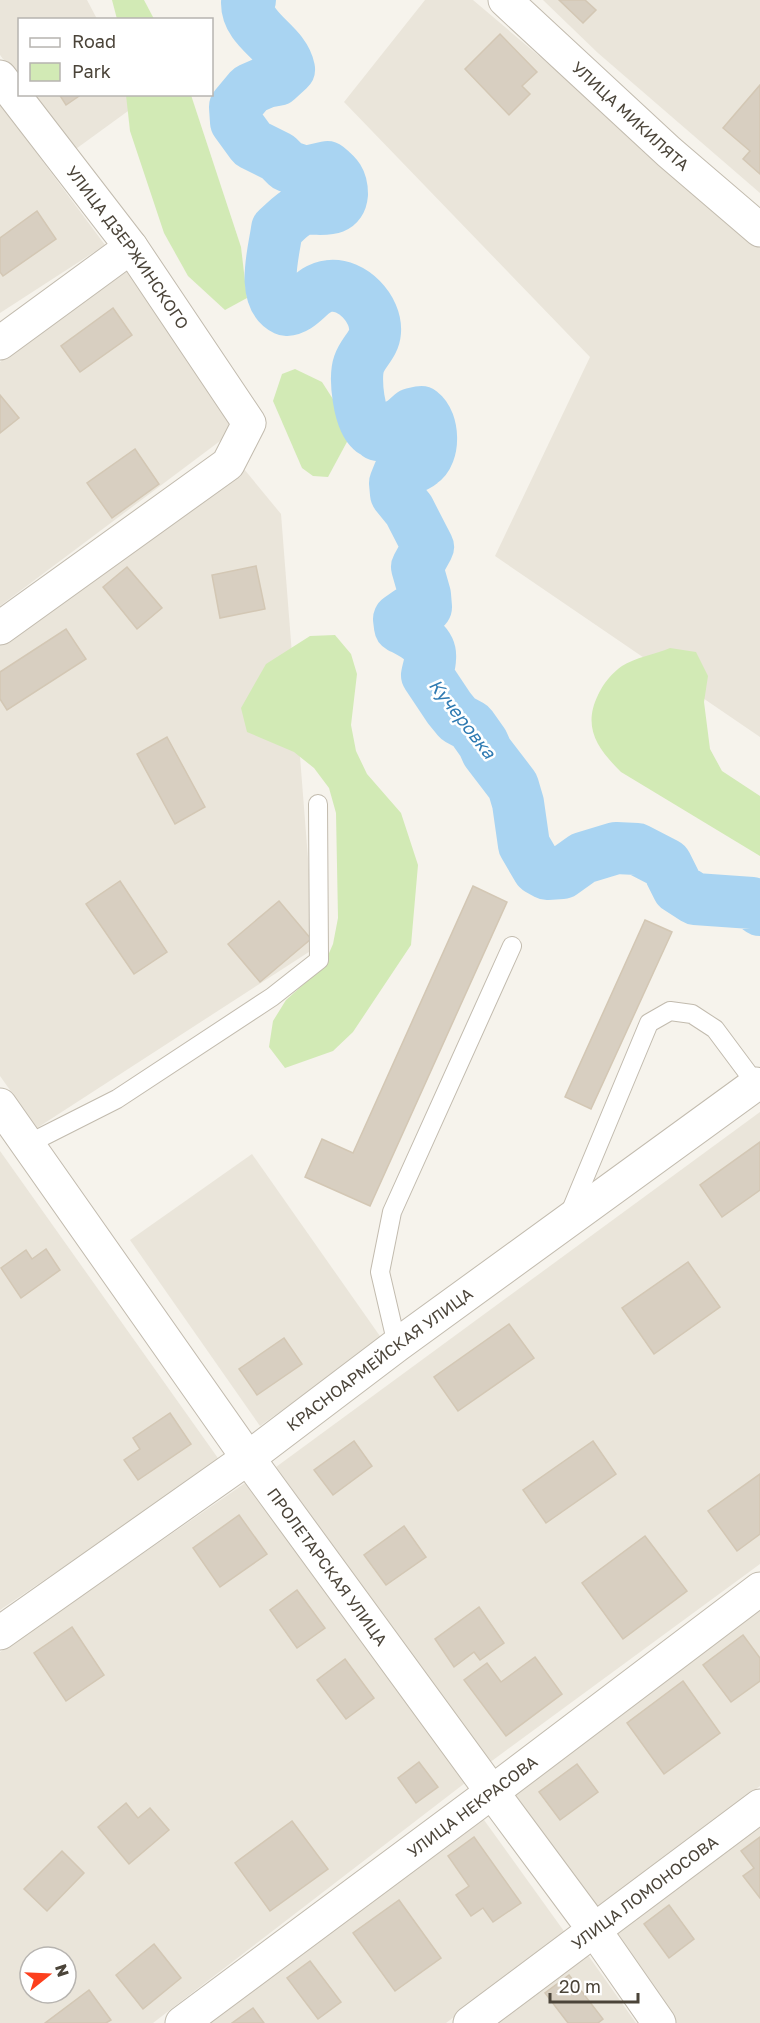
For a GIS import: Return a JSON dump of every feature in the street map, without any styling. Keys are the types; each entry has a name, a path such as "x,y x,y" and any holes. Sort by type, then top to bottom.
{"street":[{"name":"УЛИЦА МИКИЛЯТА","path":"505,0 669,152 760,230"},
{"name":"УЛИЦА ДЗЕРЖИНСКОГО","path":"0,77 131,248 249,423 228,464 0,628"},
{"path":"0,343 131,248"},
{"name":"КРАСНОАРМЕЙСКАЯ УЛИЦА","path":"0,1633 248,1458 397,1345 756,1084"},
{"name":"ПРОЛЕТАРСКАЯ УЛИЦА","path":"0,1106 248,1458 596,1931 658,2023"},
{"name":"УЛИЦА НЕКРАСОВА","path":"182,2023 760,1589"},
{"name":"УЛИЦА ЛОМОНОСОВА","path":"470,2023 596,1931 760,1806"}],"lane":[{"path":"28,1144 117,1099 272,997 319,960 318,804"},
{"path":"397,1345 380,1272 392,1212 512,946"},
{"path":"566,1222 649,1023 670,1011 692,1014 715,1029 756,1084"}],"shaded area":[{"path":"0,0 87,0 96,18 18,18 18,79 0,55"},
{"path":"425,0 473,0 760,243 760,737 495,556 590,357 344,102"},
{"path":"543,0 760,0 760,193 598,53"},
{"path":"31,96 136,96 139,103 73,151"},
{"path":"0,104 105,245 0,313"},
{"path":"133,267 236,429 0,606 0,362"},
{"path":"244,469 281,514 315,948 37,1128 0,1076 0,644"},
{"path":"760,1112 760,1564 489,1763 276,1467"},
{"path":"0,1151 220,1461 0,1610"},
{"path":"252,1154 382,1339 260,1426 130,1240"},
{"path":"248,1481 465,1783 153,2023 0,2023 0,1652"},
{"path":"760,1601 760,1786 594,1912 504,1796"},
{"path":"479,1813 566,1934 446,2023 203,2023"},
{"path":"760,1823 760,2023 674,2023 611,1936"},
{"path":"585,1951 636,2023 488,2023"}],"green space":[{"path":"112,0 144,0 153,18 117,18"},
{"path":"126,96 191,96 241,247 247,298 225,310 188,276 164,233 130,131"},
{"path":"295,369 322,382 338,407 348,440 328,477 313,476 302,468 273,401 282,374"},
{"path":"335,635 351,654 357,674 351,725 356,751 367,774 401,813 418,865 411,945 353,1032 333,1051 285,1068 269,1047 273,1021 286,1000 323,967 333,944 338,918 336,813 329,788 314,768 294,752 247,732 241,708 266,664 310,636"},
{"path":"670,648 696,652 708,676 704,702 710,749 722,771 760,796 760,856 621,772 605,755 595,737 592,728 593,707 608,679 627,663"}],"building":[{"path":"559,0 585,0 596,10 583,23"},
{"path":"500,34 537,72 522,86 530,94 509,115 465,69"},
{"path":"760,85 760,174 743,159 750,151 723,128"},
{"path":"60,96 79,96 66,105"},
{"path":"37,211 56,239 3,276 0,272 0,238"},
{"path":"113,308 132,335 80,372 61,346"},
{"path":"0,395 19,418 0,433"},
{"path":"135,449 159,484 112,518 87,483"},
{"path":"256,566 265,609 220,618 212,575"},
{"path":"127,567 162,608 137,629 103,587"},
{"path":"66,629 86,659 7,710 0,699 0,672"},
{"path":"167,737 205,807 175,824 137,754"},
{"path":"120,881 167,952 134,974 86,904"},
{"path":"473,886 507,902 370,1206 305,1177 322,1139 353,1153"},
{"path":"279,901 311,939 260,982 228,944"},
{"path":"645,920 672,932 591,1109 565,1097"},
{"path":"760,1142 760,1190 722,1217 700,1185"},
{"path":"46,1249 60,1270 21,1298 1,1268 26,1250 32,1259"},
{"path":"688,1262 720,1307 654,1354 622,1308"},
{"path":"509,1324 534,1358 458,1411 434,1377"},
{"path":"284,1338 302,1364 257,1395 239,1369"},
{"path":"170,1413 191,1444 138,1480 124,1460 140,1449 133,1438"},
{"path":"354,1441 372,1466 333,1495 314,1470"},
{"path":"593,1441 616,1474 546,1523 523,1490"},
{"path":"760,1474 760,1534 737,1551 708,1511"},
{"path":"239,1515 267,1554 220,1587 193,1548"},
{"path":"404,1526 426,1557 386,1585 364,1555"},
{"path":"645,1536 687,1591 623,1639 582,1583"},
{"path":"297,1590 325,1628 297,1648 270,1610"},
{"path":"479,1607 504,1643 480,1660 474,1652 454,1667 435,1639"},
{"path":"72,1627 104,1675 66,1701 34,1653"},
{"path":"743,1635 760,1658 760,1681 731,1702 703,1665"},
{"path":"535,1657 562,1694 506,1736 464,1680 487,1663 501,1682"},
{"path":"345,1659 374,1698 346,1719 317,1680"},
{"path":"683,1681 720,1733 664,1774 627,1723"},
{"path":"419,1762 438,1787 416,1803 398,1778"},
{"path":"577,1764 598,1792 560,1820 539,1792"},
{"path":"126,1803 138,1818 150,1808 169,1830 129,1864 98,1827"},
{"path":"292,1821 328,1869 270,1911 235,1863"},
{"path":"474,1837 521,1903 493,1922 483,1908 471,1916 456,1895 469,1886 448,1856"},
{"path":"760,1837 760,1898 743,1876 754,1868 741,1851"},
{"path":"62,1851 84,1873 47,1911 24,1889"},
{"path":"399,1900 441,1958 395,1991 353,1933"},
{"path":"669,1905 694,1939 669,1958 644,1924"},
{"path":"154,1944 181,1978 143,2009 116,1975"},
{"path":"310,1961 341,2002 318,2019 287,1978"},
{"path":"569,1975 603,2019 598,2023 568,2023 545,1993"},
{"path":"89,1990 111,2020 106,2023 45,2023 69,2005 78,2005 78,1998"},
{"path":"253,2008 264,2023 232,2023"}],"waterway":[{"name":"Кучеровка","path":"250,0 247,3 253,21 280,52 289,69 277,80 250,89 235,107 236,122 252,144 278,157 287,166 305,172 327,167 338,178 342,189 340,201 336,206 299,211 277,229 271,273 273,295 278,304 286,310 297,306 317,290 329,286 346,289 361,299 375,323 373,341 359,364 357,379 361,408 367,425 378,435 403,422 412,414 421,412 430,430 431,446 426,459 399,473 395,483 396,494 409,510 428,547 417,567 426,607 409,612 399,619 400,627 425,643 430,653 427,675 458,719 471,726 487,752 513,786 524,845 538,869 547,874 562,873 583,858 616,848 637,849 666,864 678,888 695,899 752,903 760,910"}]}
